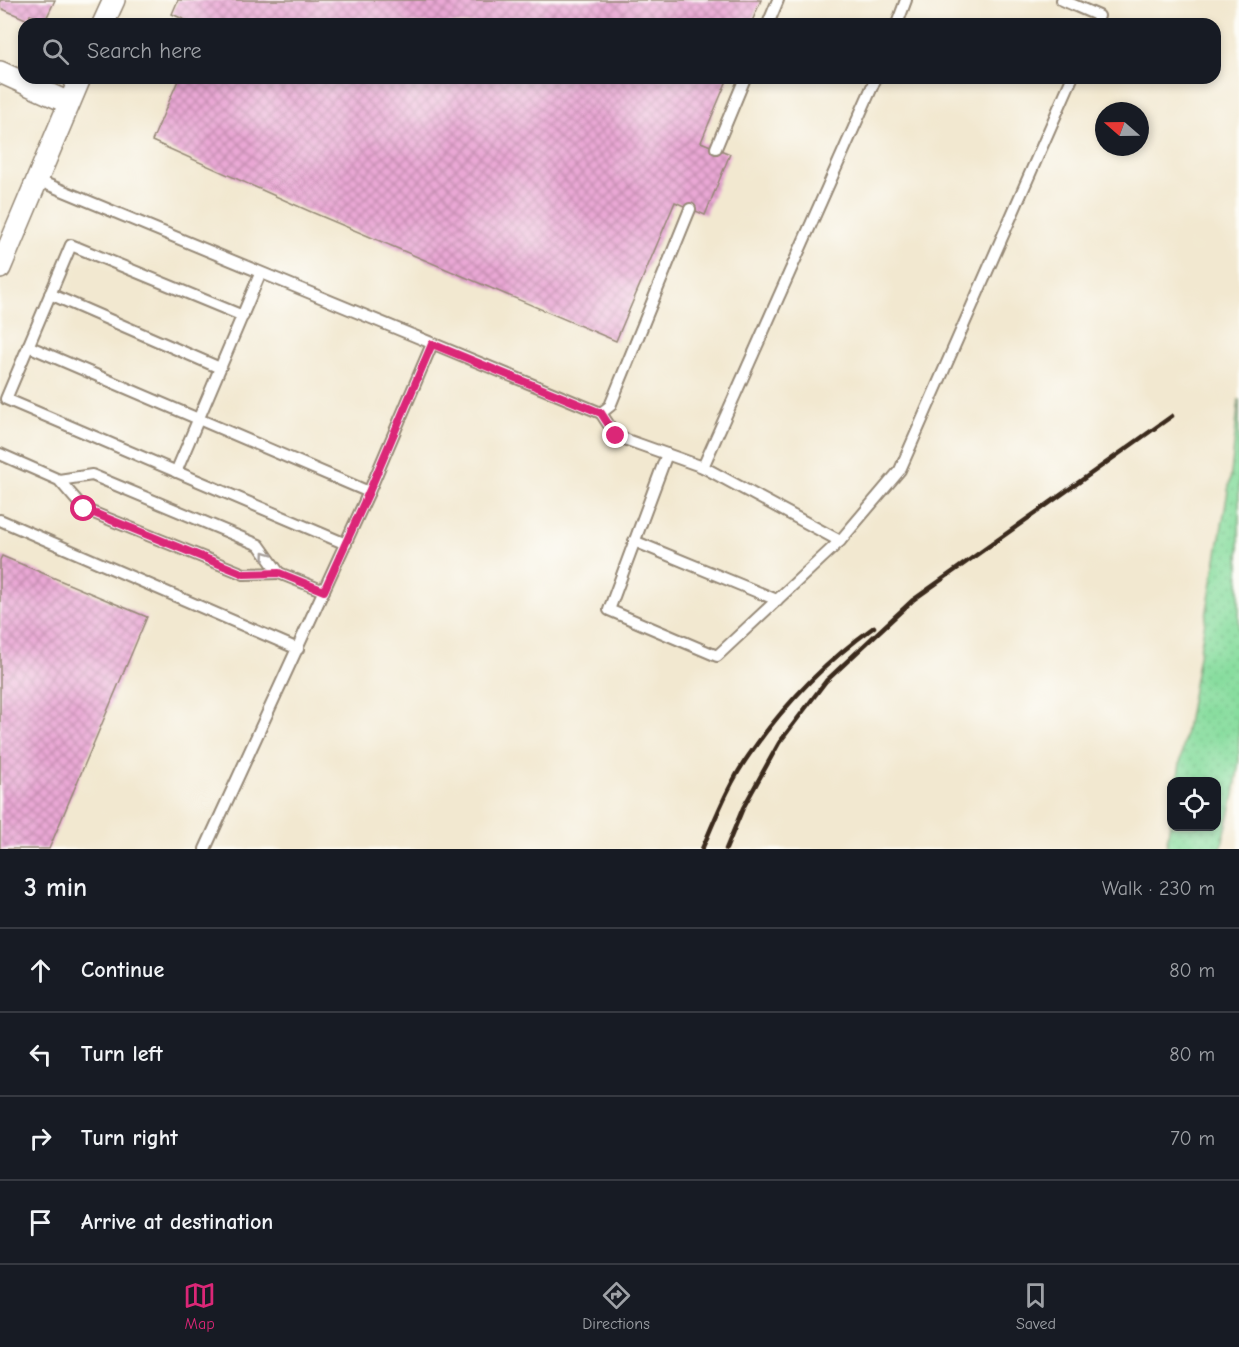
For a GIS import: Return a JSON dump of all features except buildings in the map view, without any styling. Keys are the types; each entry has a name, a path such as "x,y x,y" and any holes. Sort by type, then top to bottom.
{"street":[{"path":"106,18 114,0"},
{"path":"0,72 18,80"},
{"path":"27,84 69,103"},
{"path":"0,268 77,84"}],"lane":[{"path":"770,18 778,0"},
{"path":"899,18 906,0"},
{"path":"1062,0 1100,16 1099,18"},
{"path":"716,148 743,84"},
{"path":"703,467 873,84"},
{"path":"667,454 609,610 717,656 840,541 900,470 1069,84"},
{"path":"37,180 601,413 616,436 703,467 840,541"},
{"path":"601,413 610,406 690,208"},
{"path":"243,316 71,244 6,399 346,544"},
{"path":"176,472 260,274"},
{"path":"50,294 220,368"},
{"path":"205,849 346,544 432,344"},
{"path":"28,346 369,492"},
{"path":"0,454 59,480 84,509 244,574 279,573 324,591"},
{"path":"59,480 92,475 259,545 279,573"},
{"path":"0,520 298,649"},
{"path":"634,541 777,600"}],"green space":[{"path":"1239,399 1239,760 1234,795 1221,849 1166,849 1169,831 1221,831 1221,777 1178,777 1231,474"}],"railway":[{"path":"726,849 743,808 779,743 826,681 913,600 1172,416"},
{"path":"702,849 735,777 762,737 822,670 874,627"}],"route":[{"path":"84,509 244,574 279,573 324,591 432,344 601,413 616,436"}]}
